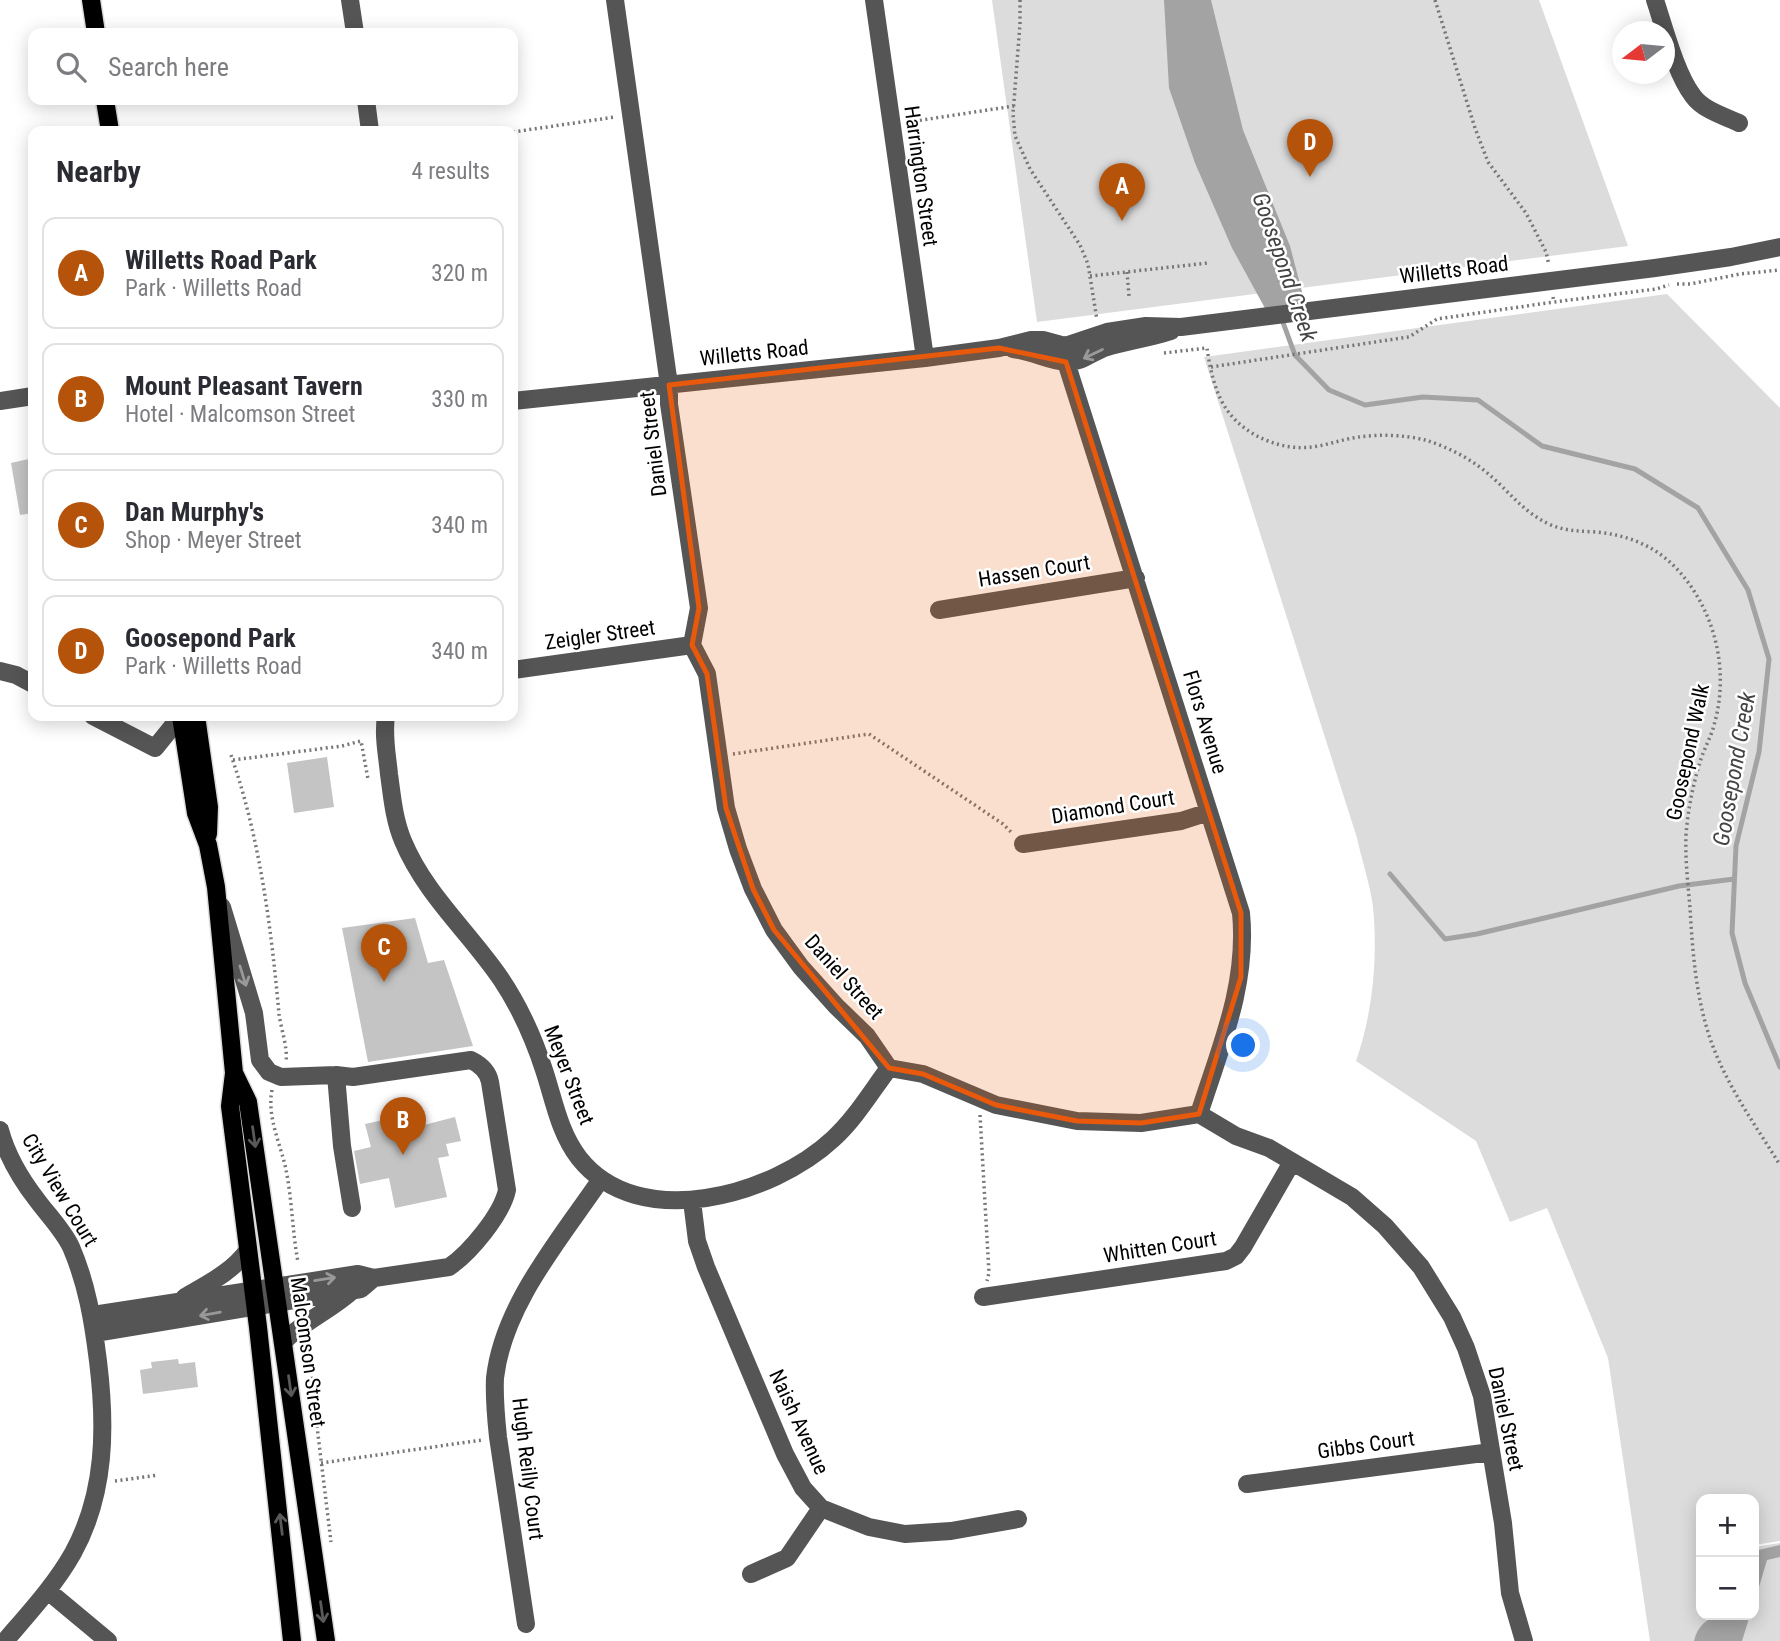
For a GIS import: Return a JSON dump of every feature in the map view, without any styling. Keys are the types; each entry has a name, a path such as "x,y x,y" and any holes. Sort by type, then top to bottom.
{"main road":[{"path":"91,0 95,28"},
{"path":"106,105 109,126"},
{"name":"Malcomson Street","path":"186,721 196,813 208,845 216,887 234,1073 230,1106 292,1641"},
{"name":"Malcomson Street","path":"234,1073 248,1101 326,1641"}],"street":[{"path":"350,0 354,28"},
{"name":"Daniel Street","path":"615,0 669,385 668,404 699,608 692,645 707,674 726,808 753,889 774,930 801,967 867,1036 889,1068"},
{"name":"Harrington Street","path":"874,0 925,358"},
{"path":"1655,0 1683,79 1693,97 1710,110 1739,123"},
{"path":"367,105 369,126"},
{"name":"Willetts Road","path":"518,400 999,348 1065,354 1078,360 1107,347 1150,338 1181,327 1731,257 1780,247"},
{"name":"Willetts Road","path":"1731,257 1780,256"},
{"name":"Flors Avenue","path":"1065,354 1241,913 1244,943 1241,977 1199,1114"},
{"path":"0,401 28,397"},
{"name":"Hassen Court","path":"939,610 1136,578"},
{"name":"Zeigler Street","path":"518,669 692,645"},
{"path":"0,671 28,681"},
{"path":"103,721 155,748 180,721"},
{"name":"Meyer Street","path":"386,721 386,748 393,804 402,839 420,876 502,980 531,1035 561,1126 579,1158 601,1179 639,1196 667,1200 692,1200 752,1186 809,1158 833,1139 851,1120 889,1068"},
{"name":"Diamond Court","path":"1023,844 1181,821 1209,812"},
{"path":"95,1333 358,1274 374,1278 449,1266 467,1252 504,1202 507,1190 489,1075 481,1065 471,1060 353,1077 281,1077 269,1072 260,1060 254,1013 216,887"},
{"path":"889,1068 923,1074 1006,1107 1077,1121 1141,1123 1199,1114"},
{"path":"336,1075 342,1146 352,1208"},
{"name":"Daniel Street","path":"1199,1114 1236,1136 1269,1148 1352,1197 1385,1226 1421,1267 1452,1317 1482,1396 1503,1523 1510,1593 1524,1641"},
{"name":"City View Court","path":"0,1130 17,1172 70,1245 93,1315 102,1393 103,1435 99,1478 88,1520 74,1552 48,1591 5,1641"},
{"name":"Whitten Court","path":"983,1297 1226,1261 1236,1256 1243,1247 1292,1162"},
{"name":"Hugh Reilly Court","path":"526,1624 498,1437 495,1378 508,1326 527,1290 601,1179"},
{"name":"Naish Avenue","path":"692,1200 696,1241 706,1267 785,1454 803,1488 821,1508 869,1527 905,1534 951,1531 1018,1519"},
{"path":"176,1302 227,1272 248,1250"},
{"path":"276,1294 361,1289 374,1278"},
{"path":"284,1342 297,1328 339,1303 353,1290"},
{"path":"93,1315 176,1302 254,1298"},
{"name":"Gibbs Court","path":"1247,1484 1490,1452"},
{"path":"751,1574 787,1558 821,1508"},
{"path":"48,1591 108,1641"}],"path":[{"path":"1020,0 1015,135 1022,153 1080,245 1090,276 1098,324"},
{"path":"1435,0 1488,162 1526,214 1546,252 1549,267"},
{"path":"891,125 1014,106"},
{"path":"518,131 631,114"},
{"path":"1090,276 1208,263"},
{"path":"1210,367 1409,337 1437,319 1780,270"},
{"path":"1127,272 1129,296"},
{"path":"1553,296 1554,302"},
{"name":"Goosepond Walk","path":"1207,348 1217,391 1228,411 1254,434 1272,442 1310,448 1370,436 1426,440 1471,461 1531,515 1552,526 1636,539 1666,558 1695,593 1709,620 1718,649 1721,676 1714,727 1692,789 1686,836 1693,961 1700,998 1718,1060 1780,1165"},
{"path":"718,756 869,734 1003,824 1023,844"},
{"path":"233,760 342,746 361,741 368,779"},
{"path":"232,755 248,806 265,894 281,1034 287,1056 284,1068"},
{"path":"274,1086 270,1099 285,1166 298,1262"},
{"path":"983,1297 989,1273 980,1115 984,1100"},
{"path":"311,1336 307,1353 331,1545"},
{"path":"321,1463 498,1437"},
{"path":"99,1478 114,1481 158,1475"}],"highlighted area":[{"path":"999,348 1066,362 1241,913 1241,977 1199,1114 1141,1123 1077,1121 996,1105 923,1074 889,1068 774,930 753,889 726,808 707,674 692,645 699,608 669,385"}],"shaded area":[{"path":"992,0 1539,0 1628,246 1037,322"},
{"path":"1667,294 1780,408 1780,1541 1759,1544 1759,1494 1696,1494 1696,1620 1759,1620 1759,1546 1780,1543 1780,1641 1650,1641 1608,1358 1547,1208 1510,1222 1476,1141 1356,1061 1367,1023 1373,985 1374,926 1370,890 1357,838 1204,357"}],"water":[{"path":"1164,0 1211,0 1243,130 1290,246 1305,303 1266,310 1232,248 1195,163 1169,88"},
{"path":"1780,1545 1780,1557 1767,1560 1759,1587 1759,1557 1759,1550"},
{"path":"1708,1620 1748,1620 1742,1641 1694,1641 1703,1624"}],"building":[{"path":"28,459 28,514 20,515 11,463"},
{"path":"327,757 334,807 294,813 287,763"},
{"path":"415,918 428,963 444,960 473,1046 368,1062 342,928"},
{"path":"407,1115 424,1125 455,1117 461,1141 446,1144 449,1156 438,1158 447,1197 395,1208 389,1178 360,1184 354,1151 371,1147 365,1124"},
{"path":"178,1359 179,1364 195,1362 198,1387 143,1394 140,1370 152,1368 151,1362"}],"waterway":[{"name":"Goosepond Creek","path":"1281,317 1295,355 1329,390 1365,405 1423,397 1478,400 1542,446 1635,469 1698,508 1748,590 1769,659 1759,752 1736,846 1732,933 1745,983 1780,1067"},
{"path":"1390,874 1445,939 1477,934 1679,886 1734,879"}],"place":[{"name":"Goosepond Park","path":"1310,177"},
{"name":"Willetts Road Park","path":"1122,221"},
{"name":"Dan Murphy's","path":"384,982"},
{"name":"Mount Pleasant Tavern","path":"403,1155"}]}
